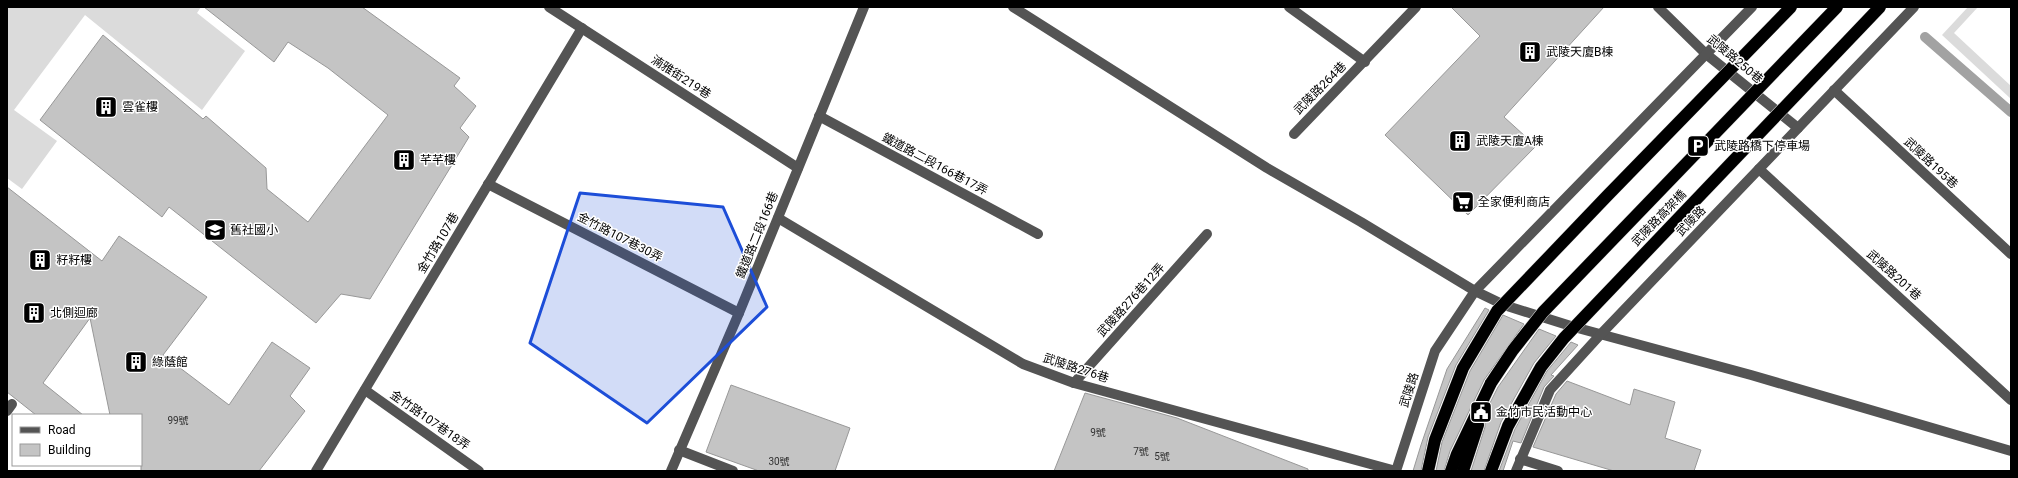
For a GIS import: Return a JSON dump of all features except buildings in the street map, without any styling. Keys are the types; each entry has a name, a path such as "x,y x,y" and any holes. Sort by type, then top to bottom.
{"highway":[{"path":"1428,471 1435,440 1463,368 1498,311 1607,196 1791,7"},
{"path":"1451,471 1457,454 1492,384 1513,350 1543,312 1837,7"},
{"name":"武陵路高架橋","path":"1492,471 1508,426 1542,368 1564,338 1880,7"},
{"path":"1463,471 1492,384"}],"street":[{"name":"湳雅街219巷","path":"549,7 798,168"},
{"name":"鐵道路二段166巷","path":"671,471 739,313 864,7"},
{"path":"1013,7 1267,168 1361,222 1475,291 1504,305 2011,451"},
{"name":"武陵路264巷","path":"1289,7 1365,62"},
{"name":"武陵路264巷","path":"1294,134 1365,62 1416,7"},
{"name":"武陵路250巷","path":"1658,7 1706,54 1798,128"},
{"name":"武陵路","path":"1396,471 1435,351 1475,291 1752,7"},
{"name":"武陵路","path":"1516,471 1550,390 1601,334 1914,7"},
{"name":"金竹路107巷","path":"316,471 582,28"},
{"name":"武陵路195巷","path":"1834,90 2011,254"},
{"name":"鐵道路二段166巷17弄","path":"820,116 1038,234"},
{"name":"武陵路201巷","path":"1759,169 2011,400"},
{"name":"金竹路107巷30弄","path":"488,184 739,313"},
{"name":"武陵路276巷","path":"778,218 1023,364 1074,383 1396,471"},
{"name":"武陵路276巷12弄","path":"1074,383 1207,234"},
{"name":"金竹路107巷18弄","path":"365,390 480,471"},
{"path":"679,450 734,471"},
{"path":"1520,459 1558,471"}],"highlighted area":[{"path":"580,193 723,207 767,307 647,423 530,343"}],"shaded area":[{"path":"7,7 201,7 197,13 245,51 202,110 85,15 14,110 57,141 22,189 7,178"},
{"path":"1968,7 1978,7 1954,33 2011,86 2011,99 1942,35"}],"waterway":[{"path":"1925,37 2011,112"}],"place":[{"name":"武陵天廈B棟","path":"1530,52"},
{"name":"雲雀樓","path":"106,107"},
{"name":"武陵天廈A棟","path":"1460,141"},
{"name":"武陵路橋下停車場","path":"1698,146"},
{"name":"芊芊樓","path":"404,160"},
{"name":"全家便利商店","path":"1463,202"},
{"name":"舊社國小","path":"215,230"},
{"name":"籽籽樓","path":"40,260"},
{"name":"北側迴廊","path":"34,313"},
{"name":"綠蔭館","path":"136,362"},
{"name":"金竹市民活動中心","path":"1481,412"}]}
